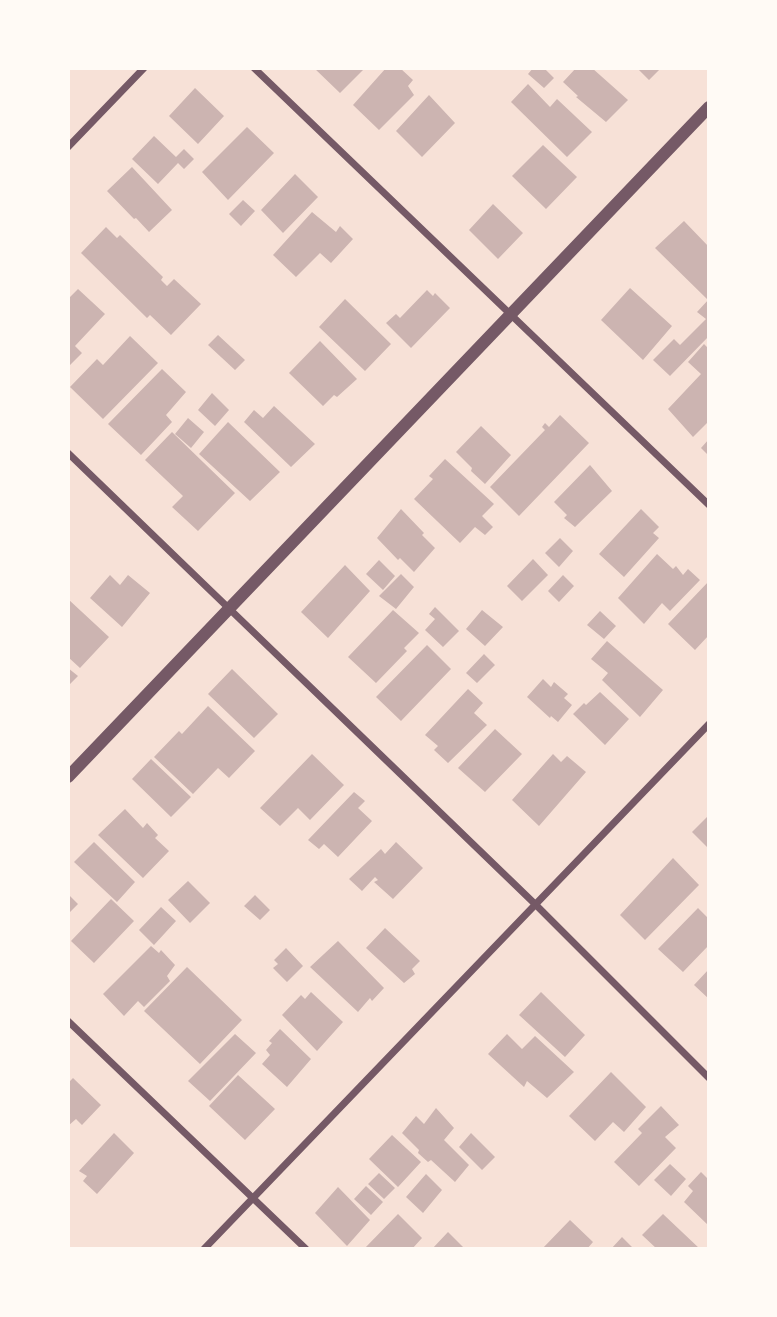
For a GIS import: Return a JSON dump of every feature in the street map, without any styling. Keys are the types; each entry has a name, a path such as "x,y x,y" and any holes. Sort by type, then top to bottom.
{"street":[{"path":"68,147 145,68"},
{"path":"254,68 709,505"},
{"path":"68,777 709,107"},
{"path":"68,453 536,904 709,1078"},
{"path":"204,1249 709,724"},
{"path":"68,1021 306,1249"}],"building":[{"path":"314,68 365,68 340,93"},
{"path":"386,68 400,68 413,80 408,86 414,95 379,130 353,105"},
{"path":"533,68 544,68 554,78 544,88 528,74"},
{"path":"576,68 592,68 628,100 606,122 576,97 578,96 563,82"},
{"path":"637,68 661,68 649,80"},
{"path":"528,84 550,107 557,99 592,132 567,157 511,102"},
{"path":"195,88 224,116 198,144 169,116"},
{"path":"429,95 455,123 422,157 396,131"},
{"path":"247,127 274,153 228,200 202,172"},
{"path":"154,136 176,157 184,149 194,159 184,169 178,163 158,184 132,159"},
{"path":"543,145 577,177 546,209 512,176"},
{"path":"132,167 172,210 149,232 107,191"},
{"path":"295,174 318,197 283,233 261,210"},
{"path":"243,200 255,211 241,226 229,214"},
{"path":"493,204 523,233 498,259 469,230"},
{"path":"312,212 336,232 340,226 353,239 331,263 320,253 296,277 273,255"},
{"path":"684,221 709,247 707,299 655,248"},
{"path":"106,227 117,238 120,235 163,277 161,280 167,286 174,279 201,304 171,335 150,315 147,318 81,253"},
{"path":"630,288 672,326 643,360 601,320"},
{"path":"78,289 105,314 75,346 82,353 68,367 68,299"},
{"path":"427,290 433,296 435,293 450,308 411,348 386,323 396,314 400,318"},
{"path":"345,299 391,344 365,371 319,327"},
{"path":"709,299 709,336 670,376 653,360 674,339 680,345 706,319 697,312"},
{"path":"218,335 245,360 235,370 208,345"},
{"path":"130,336 158,363 103,419 70,387 97,359 103,365"},
{"path":"320,341 357,379 323,406 289,373"},
{"path":"704,344 709,349 709,421 693,437 668,409 701,374 688,362"},
{"path":"162,369 186,392 166,415 172,422 141,455 108,424"},
{"path":"212,393 229,410 215,426 198,410"},
{"path":"274,406 315,444 291,467 244,422 254,410 263,418"},
{"path":"560,415 589,443 519,516 490,487 545,430 542,427 545,423 549,427"},
{"path":"188,418 204,432 191,448 175,434"},
{"path":"228,422 280,472 250,501 199,454"},
{"path":"481,426 511,455 485,484 456,452"},
{"path":"172,432 235,493 198,531 172,507 183,496 145,460"},
{"path":"709,439 709,456 701,448"},
{"path":"445,459 494,504 482,516 493,527 485,535 475,527 460,543 414,499 433,479 429,476"},
{"path":"590,465 612,491 575,527 564,518 567,515 554,502"},
{"path":"401,509 435,548 414,572 377,538"},
{"path":"641,509 659,527 653,533 659,538 624,577 599,554"},
{"path":"560,538 573,551 559,567 545,553"},
{"path":"657,554 673,569 676,566 683,575 688,569 700,580 670,611 662,603 644,624 618,598"},
{"path":"533,559 548,575 522,601 507,586"},
{"path":"379,560 395,576 383,590 366,574"},
{"path":"345,565 370,591 328,638 301,612"},
{"path":"401,574 414,587 396,609 379,596"},
{"path":"110,575 120,585 128,575 150,593 122,627 90,598"},
{"path":"563,575 574,586 559,602 548,591"},
{"path":"709,581 709,635 695,650 668,624"},
{"path":"68,599 109,637 80,668 68,657"},
{"path":"435,607 459,631 443,647 425,630 435,619 429,614"},
{"path":"393,610 419,633 404,648 407,651 376,683 348,657"},
{"path":"482,610 503,627 485,646 466,629"},
{"path":"600,611 616,626 604,639 587,625"},
{"path":"607,641 663,690 640,717 602,680 608,673 591,659"},
{"path":"427,645 451,669 401,721 376,697"},
{"path":"484,654 495,665 477,683 466,673"},
{"path":"68,668 78,676 68,686"},
{"path":"232,669 278,714 254,738 208,694"},
{"path":"543,679 551,687 554,682 568,694 564,698 572,705 558,722 527,697"},
{"path":"468,689 483,703 474,713 487,725 448,763 434,750 438,746 425,735"},
{"path":"600,692 629,719 605,745 573,714"},
{"path":"208,706 255,751 229,778 218,768 193,794 154,757 179,731 182,734"},
{"path":"495,729 522,754 485,792 458,768"},
{"path":"312,754 344,785 310,820 298,808 280,826 260,808"},
{"path":"553,754 561,762 567,756 586,772 539,826 512,800"},
{"path":"151,759 191,797 171,817 132,779"},
{"path":"354,792 365,801 358,808 372,821 338,857 324,844 319,849 308,840"},
{"path":"125,809 143,828 147,823 158,835 155,838 169,851 143,878 98,835"},
{"path":"709,815 709,849 692,832"},
{"path":"94,842 135,882 117,902 74,862"},
{"path":"396,842 423,868 393,899 374,882 378,880 375,877 362,891 349,879 381,849 385,854"},
{"path":"673,858 699,885 645,940 620,915"},
{"path":"188,881 210,903 190,923 168,900"},
{"path":"68,894 78,904 68,914"},
{"path":"255,895 270,910 260,920 244,906"},
{"path":"111,899 134,921 94,963 71,941"},
{"path":"161,907 176,921 154,945 139,930"},
{"path":"698,908 709,919 709,945 683,972 658,949"},
{"path":"385,928 420,961 412,969 415,974 404,983 366,948"},
{"path":"338,941 384,988 372,1001 370,998 358,1012 310,967"},
{"path":"151,946 159,953 161,950 175,965 167,976 170,981 144,1007 138,1001 124,1016 103,994"},
{"path":"286,948 303,966 287,982 273,968 278,964 274,960"},
{"path":"187,967 242,1020 200,1064 144,1011"},
{"path":"709,969 709,999 694,985"},
{"path":"311,992 343,1022 317,1051 282,1015 301,995 305,999"},
{"path":"541,992 585,1035 565,1057 519,1015"},
{"path":"280,1029 311,1059 287,1087 262,1064 270,1055 266,1050 272,1043 269,1041"},
{"path":"235,1034 256,1053 210,1101 188,1081"},
{"path":"507,1034 522,1049 535,1036 574,1072 547,1098 527,1081 524,1087 488,1054"},
{"path":"611,1072 646,1107 624,1132 613,1122 595,1141 569,1116"},
{"path":"238,1075 275,1109 245,1140 209,1106"},
{"path":"73,1078 101,1105 82,1125 76,1119 68,1126 68,1083"},
{"path":"661,1106 679,1125 665,1137 676,1148 639,1186 614,1162 642,1133 638,1129"},
{"path":"436,1108 454,1128 444,1140 469,1165 455,1182 431,1160 428,1162 418,1153 419,1150 402,1133 416,1116 424,1124"},
{"path":"114,1133 134,1153 97,1194 83,1181 87,1176 79,1171"},
{"path":"471,1133 495,1157 482,1170 459,1147"},
{"path":"392,1135 421,1162 398,1187 369,1159"},
{"path":"670,1164 686,1179 671,1196 654,1180"},
{"path":"701,1172 709,1180 709,1226 684,1202 693,1191 688,1186"},
{"path":"379,1173 395,1188 384,1199 368,1184"},
{"path":"426,1174 442,1190 423,1213 406,1197"},
{"path":"366,1186 383,1202 371,1215 354,1199"},
{"path":"338,1187 370,1220 347,1246 315,1213"},
{"path":"398,1214 422,1238 412,1249 364,1249"},
{"path":"663,1214 700,1249 657,1249 642,1235"},
{"path":"570,1220 593,1242 587,1249 542,1249"},
{"path":"448,1232 465,1249 432,1249"},
{"path":"622,1237 634,1249 611,1249"}]}
